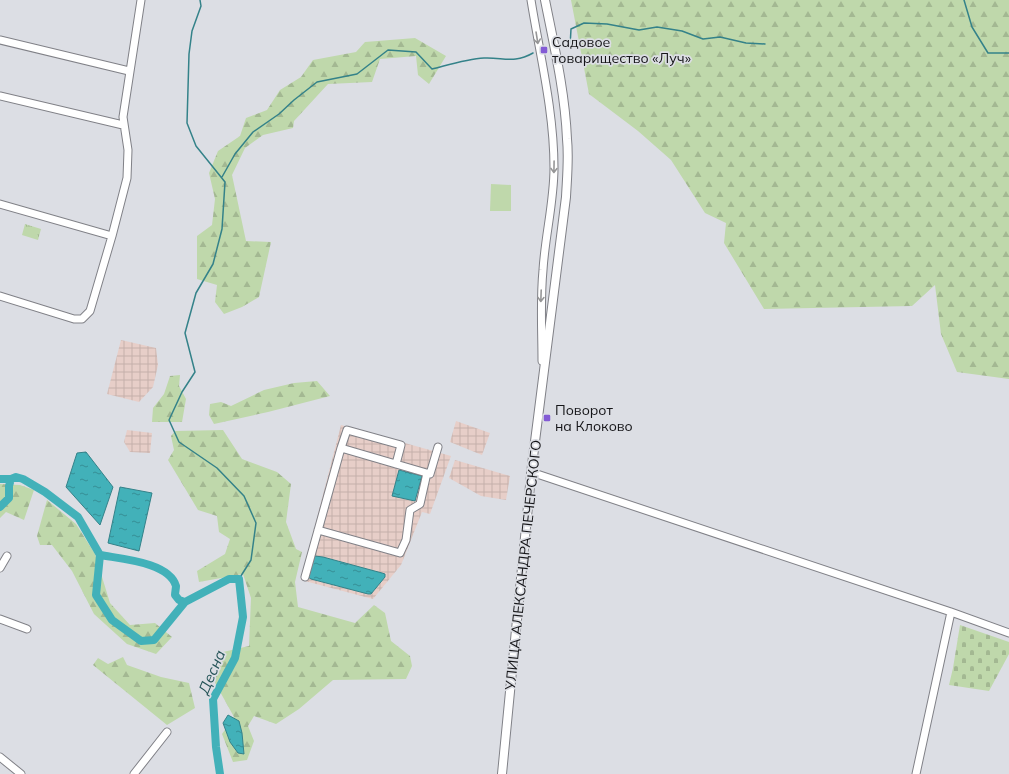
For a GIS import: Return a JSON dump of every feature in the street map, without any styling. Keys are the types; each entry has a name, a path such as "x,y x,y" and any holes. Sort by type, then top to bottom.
{"main road":[{"name":"УЛИЦА АЛЕКСАНДРА ПЕЧЕРСКОГО","path":"502,774 531,472 566,196 568,165 568,139 565,111 545,0"}],"street":[{"path":"0,296 74,319 82,319 90,311 127,178 128,150 123,117 141,0"},
{"path":"531,0 551,111 554,170 541,300 543,376"},
{"path":"0,40 129,71"},
{"path":"0,96 123,125"},
{"path":"0,204 112,236"},
{"path":"305,577 347,430 401,445 396,464"},
{"path":"341,448 430,474 438,447"},
{"path":"531,472 951,612 1009,633"},
{"path":"318,530 400,553 406,540 410,510 420,504 427,473"},
{"path":"0,568 7,556"},
{"path":"916,774 951,612"},
{"path":"0,619 27,629"},
{"path":"134,774 167,732"},
{"path":"0,757 21,774"}],"shaded area":[{"path":"121,340 156,348 158,365 153,387 139,402 107,394"},
{"path":"456,421 490,433 482,455 450,442"},
{"path":"341,425 451,456 430,514 422,512 401,565 373,599 301,580"},
{"path":"127,430 152,433 150,453 130,452 124,442"},
{"path":"455,460 510,476 506,500 481,496 449,478"}],"green space":[{"path":"571,0 1009,0 1009,379 957,372 941,334 935,285 912,306 764,309 724,243 726,223 705,213 671,160 638,131 589,94"},
{"path":"415,38 446,56 429,84 418,75 416,56 380,59 372,82 328,84 294,121 293,128 263,135 245,148 232,175 246,241 271,242 259,297 242,307 224,314 215,302 217,285 197,279 197,236 212,225 215,199 209,173 218,151 240,136 246,118 267,110 280,90 301,77 313,60 356,52 365,42"},
{"path":"491,184 511,185 511,211 490,211"},
{"path":"25,224 41,229 38,240 22,235"},
{"path":"180,375 179,386 186,399 182,422 152,422 153,408 164,394 170,376"},
{"path":"317,381 330,396 214,424 209,415 210,404 221,402 231,406 264,390 294,383"},
{"path":"223,430 242,459 277,472 291,484 286,522 296,549 302,552 295,582 298,607 355,623 374,605 385,613 391,641 410,656 412,666 406,679 333,680 299,709 276,724 254,716 248,726 254,741 247,760 233,762 222,734 234,717 213,679 223,652 249,646 251,598 243,574 199,582 197,571 225,554 230,539 219,532 217,516 198,510 168,460 174,450 171,436 175,431"},
{"path":"0,484 20,485 34,490 24,520 6,512 0,518"},
{"path":"47,500 76,524 95,554 110,603 130,625 155,623 172,637 156,654 127,644 94,614 72,571 52,545 40,545 37,536"},
{"path":"960,625 1009,642 1009,654 989,691 949,685"},
{"path":"123,657 127,665 161,677 189,683 195,708 167,725 93,665 98,658 108,664"}],"water":[{"path":"86,452 113,487 100,525 66,487 77,453"},
{"path":"399,470 422,476 415,501 392,496"},
{"path":"120,487 152,493 139,551 108,543"},
{"path":"315,556 382,573 385,574 385,577 371,594 311,579 308,577 311,559"},
{"path":"228,715 239,721 244,754 238,753 230,742 223,723"}],"waterway":[{"path":"200,0 201,6 192,31 189,54 187,123 196,146 225,182 222,229 213,264 196,293 185,333 195,372 182,392 169,420 179,442 217,468 244,496 256,523 251,560 239,579"},
{"path":"964,0 972,27 988,53 1009,53"},
{"path":"570,47 571,29 584,23 607,24 639,30 657,27 682,31 703,39 720,37 746,43 765,44"},
{"path":"222,177 235,154 253,132 279,114 317,82 357,74 388,50 416,52 432,69 458,62 484,58 514,59 533,53"},
{"name":"Десна","path":"0,507 9,498 9,486 11,479 16,477 23,479 45,492 78,517 100,555 96,595 112,620 141,641 154,640 185,602 229,579 239,579 243,617 235,658 213,699 216,747 220,774"},
{"path":"0,479 11,479"},
{"path":"100,555 143,563 164,572 172,578 176,586 175,595 179,600 185,602"}],"place":[{"name":"Садовое товарищество «Луч»","path":"544,50"},
{"name":"Поворот на Клоково","path":"547,418"}]}
